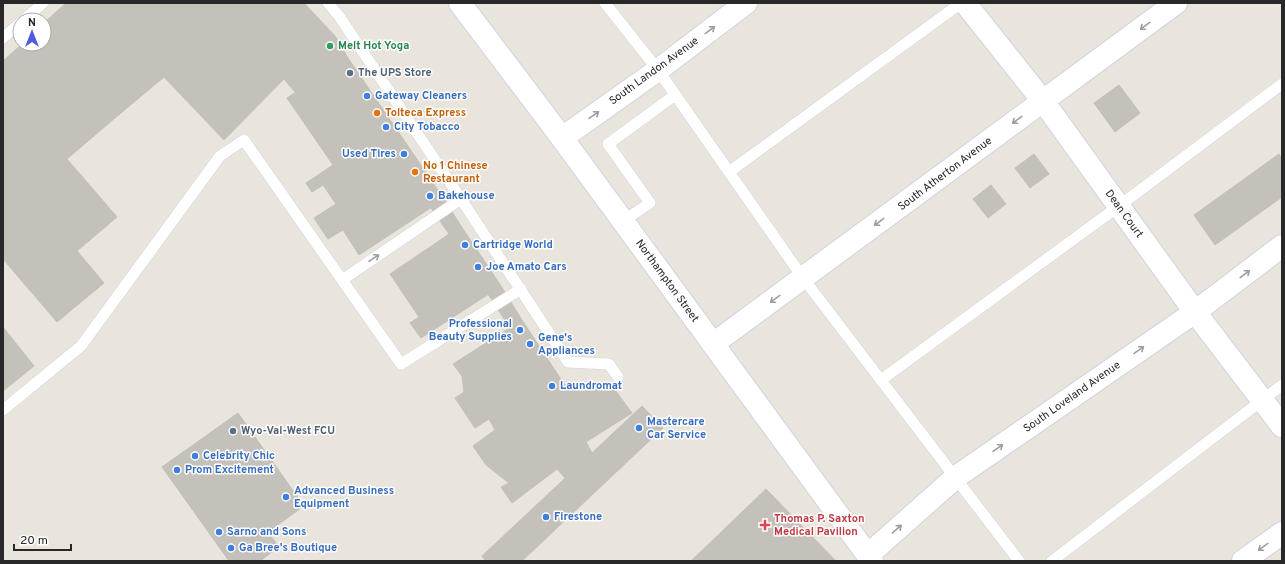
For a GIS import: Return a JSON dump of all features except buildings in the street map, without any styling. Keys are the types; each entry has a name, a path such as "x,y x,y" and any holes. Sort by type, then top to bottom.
{"street":[{"name":"Northampton Street","path":"460,3 562,138 870,558"},
{"name":"South Landon Avenue","path":"562,138 658,70 746,3"},
{"name":"Dean Court","path":"965,3 1042,101 1195,312 1282,426"},
{"name":"South Atherton Avenue","path":"713,344 1176,3"},
{"name":"South Loveland Avenue","path":"870,558 956,477 1195,312 1282,246"},
{"path":"1243,561 1282,533"}],"lane":[{"path":"33,12 43,3"},
{"path":"328,3 339,16 568,362 609,364 618,377"},
{"path":"605,3 658,70 803,278 1019,561"},
{"path":"729,172 961,3"},
{"path":"3,38 12,30"},
{"path":"881,380 1119,206 1282,84"},
{"path":"623,221 650,203 608,144 675,95"},
{"path":"3,410 81,346 220,156 244,140 401,364 521,290"},
{"path":"342,280 461,199"},
{"path":"1052,561 1282,385"}],"place":[{"name":"Melt Hot Yoga","path":"330,46"},
{"name":"The UPS Store","path":"350,73"},
{"name":"Gateway Cleaners","path":"367,96"},
{"name":"Tolteca Express","path":"377,113"},
{"name":"City Tobacco","path":"386,127"},
{"name":"Used Tires","path":"404,154"},
{"name":"No 1 Chinese Restaurant","path":"415,172"},
{"name":"Bakehouse","path":"430,196"},
{"name":"Cartridge World","path":"465,245"},
{"name":"Joe Amato Cars","path":"478,267"},
{"name":"Professional Beauty Supplies","path":"520,330"},
{"name":"Gene's Appliances","path":"530,344"},
{"name":"Laundromat","path":"552,386"},
{"name":"Mastercare Car Service","path":"639,428"},
{"name":"Wyo-Val-West FCU","path":"233,431"},
{"name":"Celebrity Chic","path":"195,456"},
{"name":"Prom Excitement","path":"177,470"},
{"name":"Advanced Business Equipment","path":"286,497"},
{"name":"Firestone","path":"546,517"},
{"name":"Thomas P. Saxton Medical Pavilion","path":"765,525"},
{"name":"Sarno and Sons","path":"219,532"},
{"name":"Ga Bree's Boutique","path":"231,548"}]}
